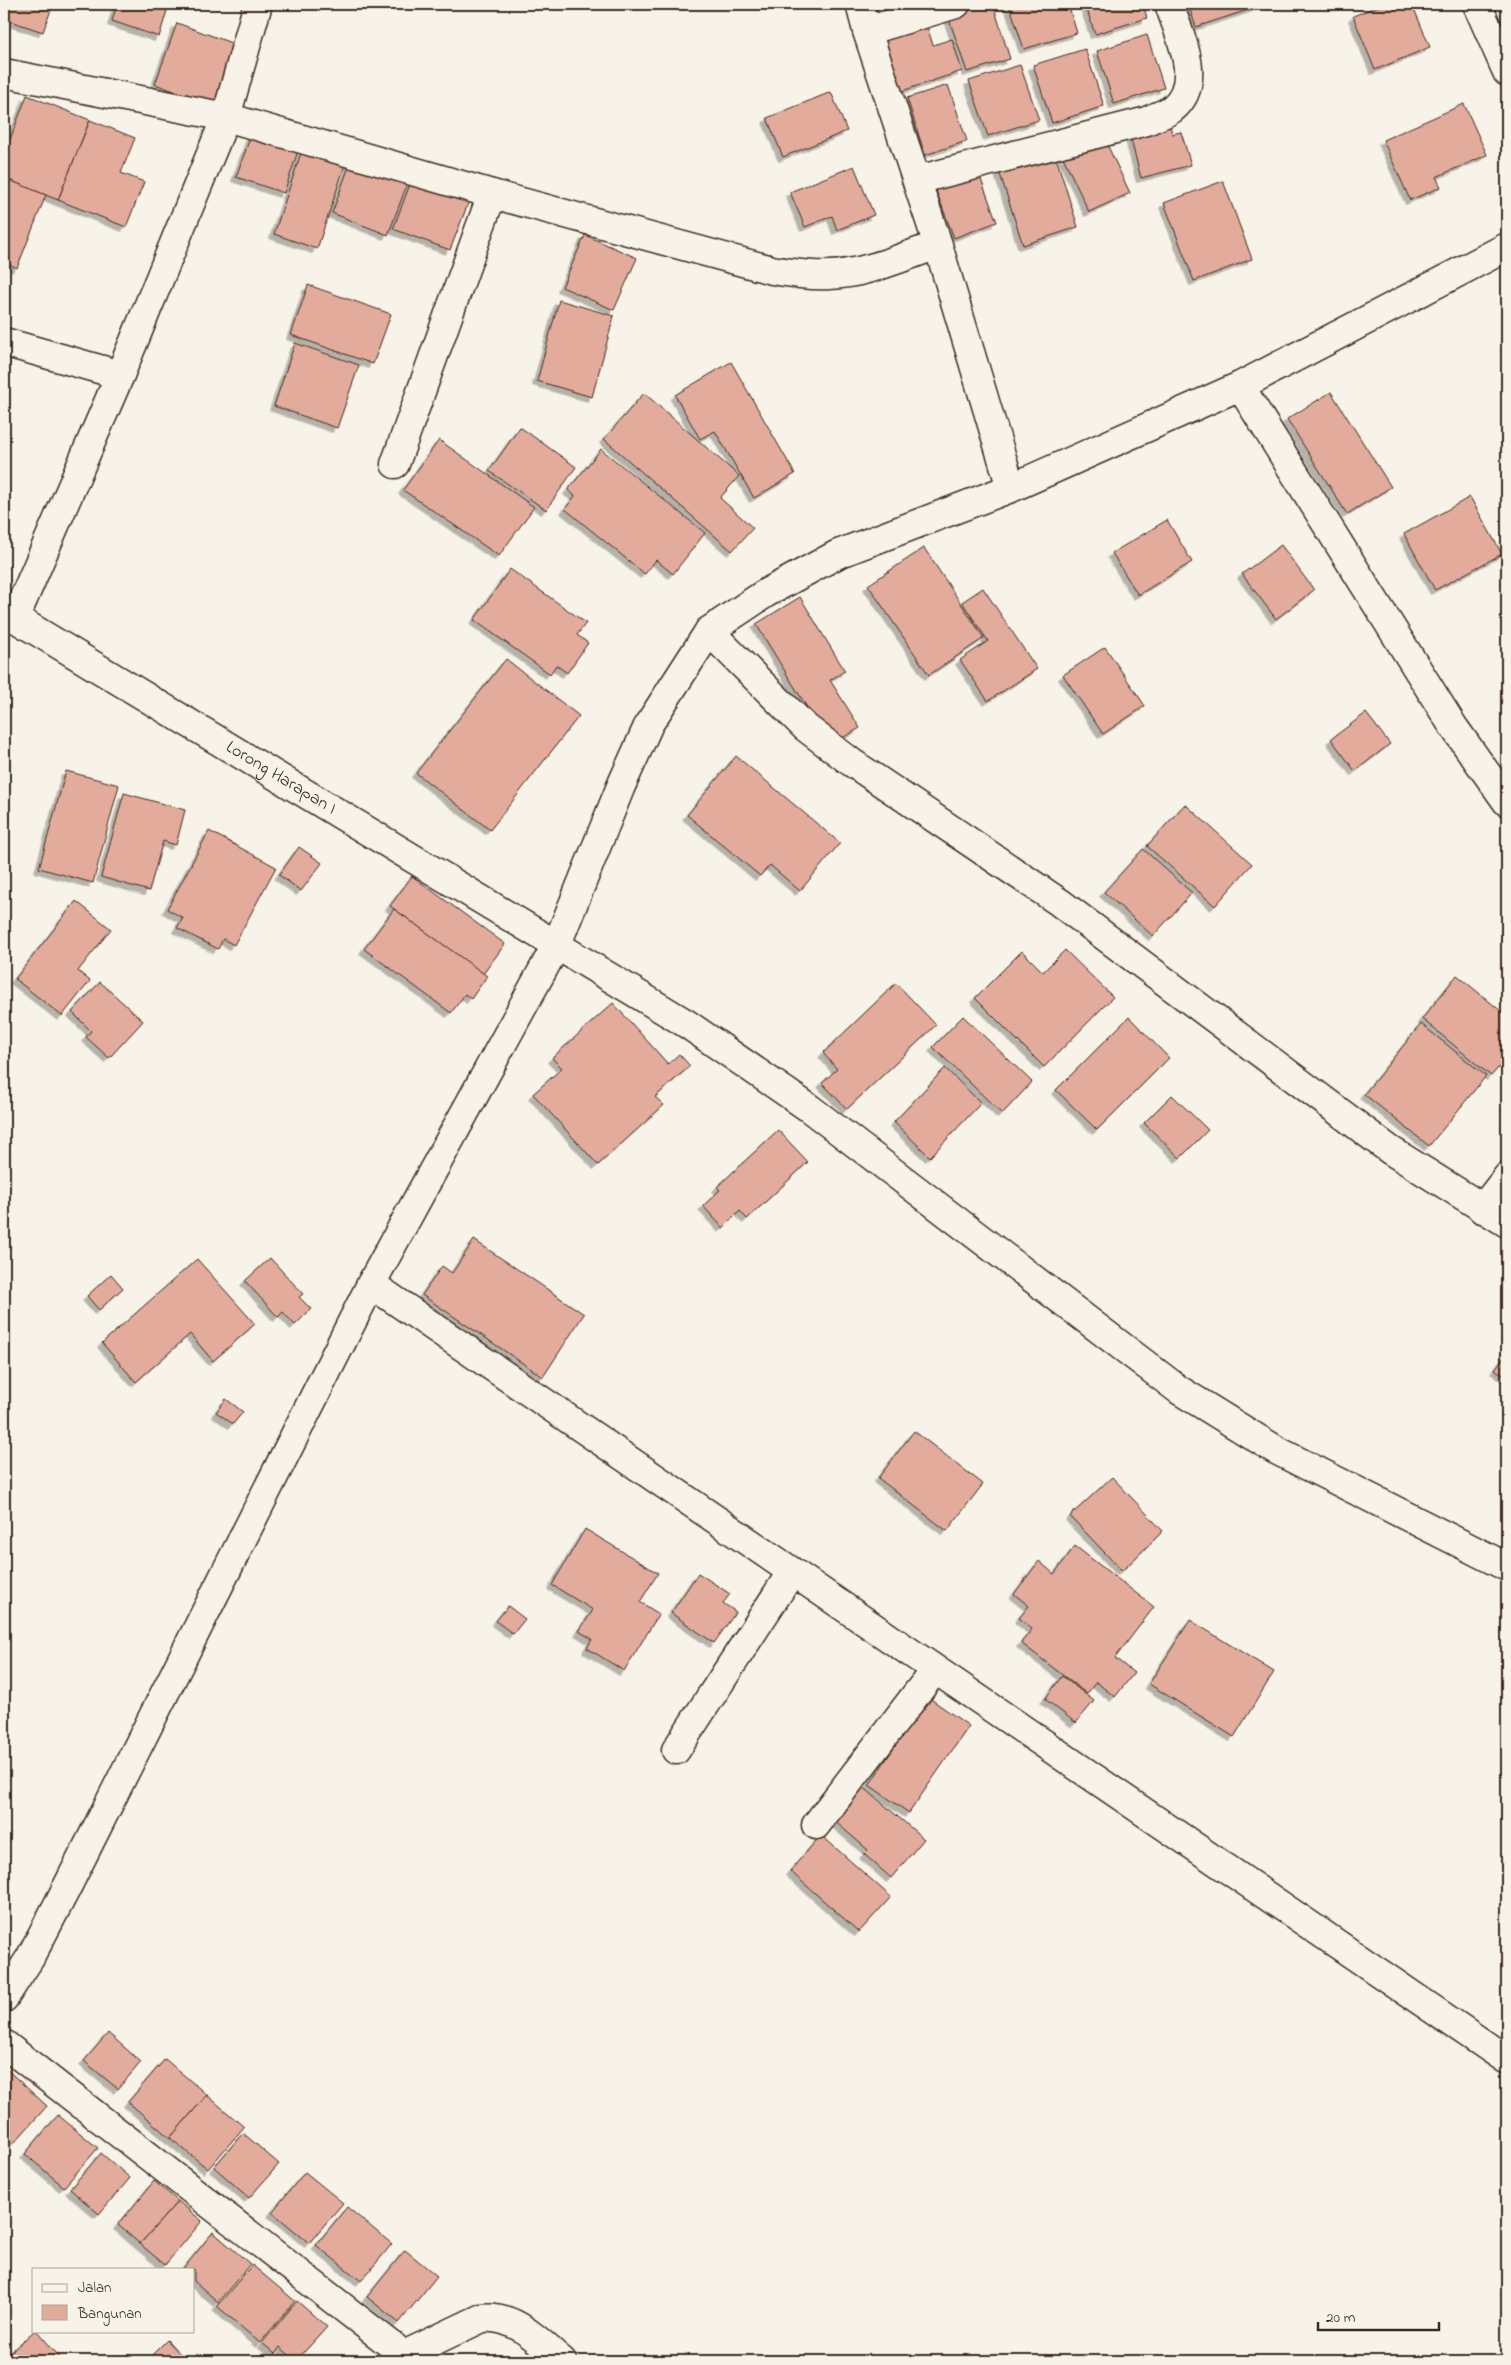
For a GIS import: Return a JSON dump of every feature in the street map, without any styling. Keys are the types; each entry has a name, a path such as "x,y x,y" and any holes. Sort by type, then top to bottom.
{"street":[{"path":"9,616 120,375 226,117 258,4"},
{"path":"860,4 867,31 938,245 1012,488"},
{"path":"867,31 956,4"},
{"path":"917,180 1147,120 1172,109 1187,89 1189,64 1169,4"},
{"path":"1477,4 1507,72"},
{"path":"4,73 226,117 492,194 772,270 803,275 831,276 862,269 938,245"},
{"path":"395,464 492,194"},
{"path":"4,1998 30,1958 65,1891 370,1284 558,944 621,786 649,724 710,631 766,593 838,554 1012,488 1240,386 1507,247"},
{"path":"4,342 120,375"},
{"path":"1240,386 1454,726 1507,802"},
{"name":"Lorong Harapan I","path":"9,616 558,944 688,1024 801,1103 1179,1390 1276,1450 1507,1567"},
{"path":"710,631 806,727 851,762 1059,902 1390,1150 1507,1223"},
{"path":"1482,1209 1507,1177"},
{"path":"370,1284 934,1671 1507,2060"},
{"path":"676,1750 791,1572"},
{"path":"816,1825 934,1671"},
{"path":"4,2044 394,2347 402,2359 482,2318 495,2316 508,2320 524,2330 562,2361"}],"building":[{"path":"4,4 53,4 43,32 4,19"},
{"path":"117,4 169,4 159,37 112,21"},
{"path":"978,4 993,4 1010,59 967,72 947,13"},
{"path":"1009,4 1068,4 1077,33 1024,49"},
{"path":"1085,4 1143,4 1147,18 1095,34"},
{"path":"1188,4 1256,4 1257,7 1196,27"},
{"path":"1384,4 1412,4 1430,47 1375,70 1353,16"},
{"path":"924,18 933,45 952,39 962,71 902,91 882,31"},
{"path":"177,23 237,45 215,106 155,84"},
{"path":"1147,35 1164,88 1114,104 1097,51"},
{"path":"1085,49 1104,106 1052,123 1033,65"},
{"path":"1020,65 1039,120 988,136 969,81"},
{"path":"948,85 967,141 925,155 907,98"},
{"path":"831,92 847,131 783,157 767,118"},
{"path":"27,95 90,120 58,200 4,178 4,155"},
{"path":"1464,104 1487,155 1436,177 1441,187 1410,200 1383,140"},
{"path":"90,120 135,138 121,173 144,182 126,227 58,200"},
{"path":"1170,125 1172,134 1181,132 1191,165 1141,178 1130,136"},
{"path":"251,135 298,151 284,193 236,177"},
{"path":"1104,138 1130,193 1089,212 1063,157"},
{"path":"302,150 345,165 317,249 274,234"},
{"path":"1055,154 1078,227 1023,245 999,171"},
{"path":"351,161 408,182 388,235 332,213"},
{"path":"854,166 874,215 837,230 832,216 805,227 790,192"},
{"path":"977,169 997,222 954,238 934,185"},
{"path":"4,178 46,195 17,268 4,262"},
{"path":"412,179 469,201 450,250 393,229"},
{"path":"1223,181 1252,259 1194,281 1164,203"},
{"path":"585,235 637,258 614,310 562,287"},
{"path":"308,285 391,314 373,364 291,335"},
{"path":"559,300 614,316 592,397 537,381"},
{"path":"295,343 359,365 337,428 274,406"},
{"path":"731,362 795,474 754,498 715,431 700,439 675,395"},
{"path":"1331,392 1391,487 1347,514 1287,419"},
{"path":"644,393 739,476 720,498 753,528 732,551 604,439"},
{"path":"520,427 576,467 546,510 489,471"},
{"path":"439,440 534,507 499,556 403,490"},
{"path":"601,449 705,533 673,574 656,560 645,574 565,509 575,496 568,490"},
{"path":"1470,497 1502,554 1435,590 1404,534"},
{"path":"1167,520 1192,562 1138,595 1112,553"},
{"path":"1281,545 1314,590 1276,619 1242,574"},
{"path":"924,548 984,638 929,675 868,585"},
{"path":"510,569 586,623 577,635 588,643 567,673 556,665 550,674 474,620"},
{"path":"983,588 1037,669 988,701 960,660 988,641 962,602"},
{"path":"800,597 845,671 830,680 860,728 830,745 756,624"},
{"path":"1105,647 1145,706 1103,734 1063,675"},
{"path":"506,659 579,716 490,830 416,773"},
{"path":"1366,713 1390,744 1355,771 1331,739"},
{"path":"736,756 840,843 800,891 770,865 760,876 687,815"},
{"path":"66,771 119,785 93,883 39,868"},
{"path":"124,793 185,810 176,845 163,841 149,891 101,877"},
{"path":"1185,804 1252,864 1215,906 1147,846"},
{"path":"209,831 276,867 234,945 223,939 218,949 177,928 183,918 167,909"},
{"path":"299,847 322,863 301,891 279,875"},
{"path":"1143,849 1192,893 1153,936 1104,892"},
{"path":"412,876 505,944 483,974 390,906"},
{"path":"76,901 111,929 78,971 90,981 62,1016 15,979"},
{"path":"394,909 487,976 471,999 465,994 451,1013 364,949"},
{"path":"1065,950 1113,997 1044,1067 975,998 1022,951 1043,972"},
{"path":"1457,975 1507,1016 1507,1061 1505,1060 1491,1076 1422,1019"},
{"path":"100,982 143,1021 109,1058 86,1037 91,1031 72,1012"},
{"path":"896,983 936,1025 847,1109 822,1083 837,1069 823,1053"},
{"path":"613,1003 668,1064 679,1054 690,1066 655,1097 664,1105 598,1165 533,1094 562,1068 552,1058"},
{"path":"963,1016 1032,1082 1002,1114 933,1047"},
{"path":"1129,1017 1169,1058 1097,1130 1056,1090"},
{"path":"1421,1024 1486,1076 1429,1146 1364,1094"},
{"path":"945,1068 981,1103 930,1157 894,1122"},
{"path":"1172,1095 1208,1130 1180,1158 1144,1123"},
{"path":"778,1130 808,1162 747,1219 740,1211 723,1228 703,1206 720,1190 717,1187"},
{"path":"474,1240 584,1314 543,1377 422,1295 442,1266 452,1273"},
{"path":"270,1258 303,1294 299,1297 311,1309 295,1325 283,1312 278,1317 245,1281"},
{"path":"197,1259 255,1324 213,1361 190,1334 136,1382 102,1343"},
{"path":"111,1274 123,1288 99,1310 87,1296"},
{"path":"1507,1353 1507,1378 1495,1369"},
{"path":"226,1399 243,1412 233,1424 216,1412"},
{"path":"914,1431 983,1484 947,1531 878,1478"},
{"path":"1112,1477 1163,1531 1122,1571 1070,1516"},
{"path":"585,1529 658,1573 640,1602 659,1614 624,1671 587,1648 592,1639 579,1631 593,1610 552,1585"},
{"path":"1075,1546 1154,1607 1115,1658 1134,1673 1115,1697 1096,1682 1087,1694 1021,1643 1032,1629 1019,1618 1029,1606 1014,1594 1039,1561 1054,1574"},
{"path":"698,1573 730,1594 723,1603 736,1612 714,1643 671,1613"},
{"path":"508,1606 525,1619 513,1634 496,1621"},
{"path":"1190,1620 1274,1672 1234,1737 1149,1684"},
{"path":"1062,1676 1094,1701 1076,1723 1045,1699"},
{"path":"928,1697 969,1726 909,1813 869,1785"},
{"path":"861,1785 924,1839 891,1878 864,1854 868,1850 831,1818"},
{"path":"821,1835 891,1897 859,1932 790,1871"},
{"path":"108,2033 141,2062 118,2089 84,2061"},
{"path":"165,2059 207,2095 170,2138 128,2102"},
{"path":"4,2067 47,2106 13,2144 4,2136"},
{"path":"207,2095 244,2127 208,2169 170,2138"},
{"path":"58,2115 98,2148 64,2187 25,2154"},
{"path":"243,2133 279,2164 249,2198 214,2167"},
{"path":"101,2153 130,2178 99,2214 70,2189"},
{"path":"305,2172 343,2203 309,2243 272,2212"},
{"path":"154,2181 178,2201 140,2244 118,2225"},
{"path":"178,2201 202,2221 165,2265 140,2244"},
{"path":"347,2207 392,2244 361,2281 316,2245"},
{"path":"213,2232 250,2264 218,2302 195,2282 195,2268 184,2268"},
{"path":"405,2250 437,2276 399,2323 367,2297"},
{"path":"252,2265 295,2301 260,2343 217,2306"},
{"path":"297,2301 327,2327 296,2361 280,2347 275,2354 262,2343"},
{"path":"33,2332 38,2332 63,2361 4,2361 4,2358"},
{"path":"167,2340 181,2355 174,2361 158,2361 152,2355"}]}
